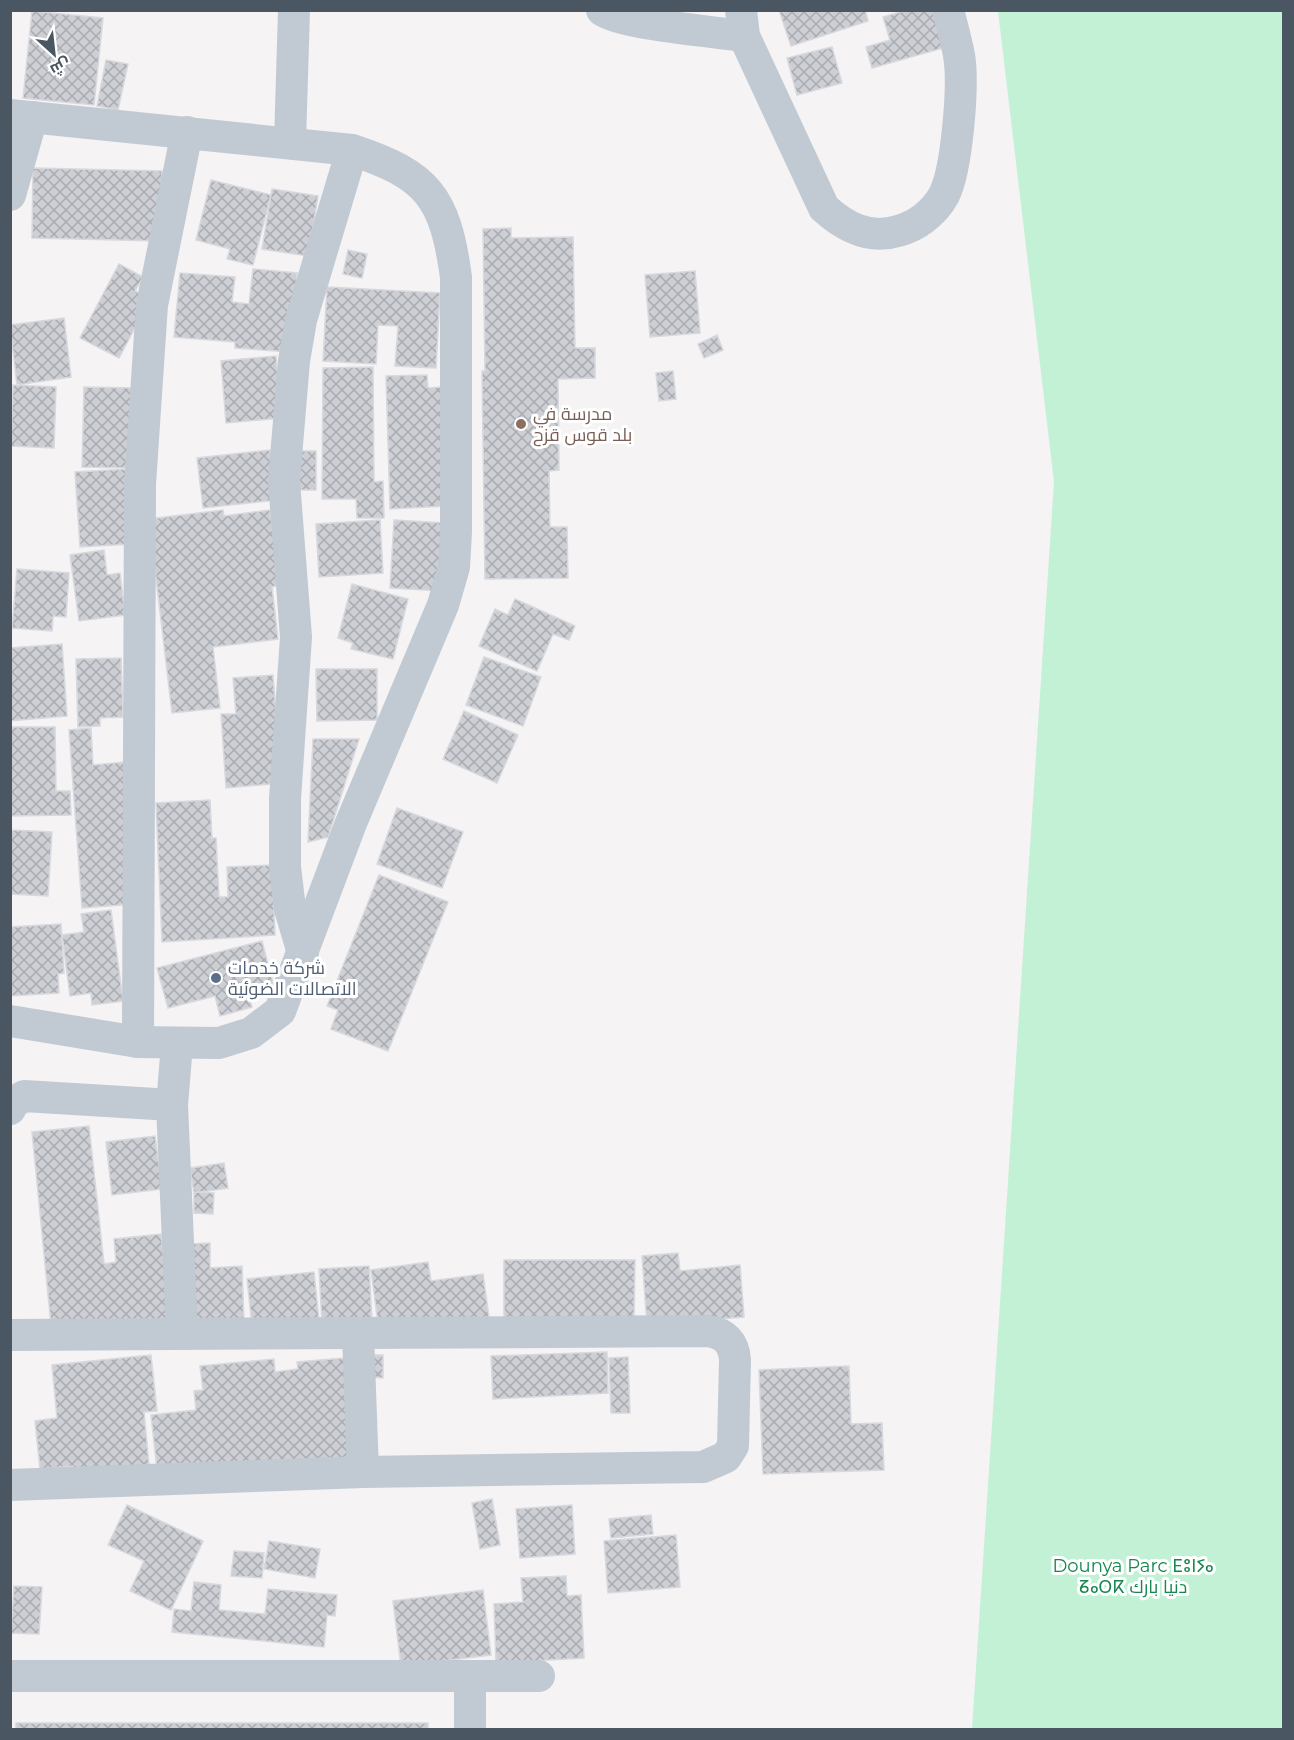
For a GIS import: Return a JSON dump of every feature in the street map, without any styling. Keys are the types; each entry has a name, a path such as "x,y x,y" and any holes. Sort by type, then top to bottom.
{"street":[{"path":"290,142 294,10"},
{"path":"602,10 608,14 635,20 742,23 824,208 842,224 863,233 887,234 910,228 929,214 944,195 951,173 960,100 959,57 948,10"},
{"path":"10,195 21,116 351,150 386,161 419,180 438,208 451,238 456,277 454,567 442,605 351,823 280,1011 251,1033 219,1043 138,1042 10,1021"},
{"path":"138,1042 140,484 152,305 187,132"},
{"path":"303,953 290,909 285,867 285,799 296,637 284,481 294,361 301,320 351,150"},
{"path":"177,1044 172,1105 182,1333"},
{"path":"10,1109 13,1103 24,1096 172,1105"},
{"path":"10,1335 708,1331 715,1332 728,1340 735,1353 733,1446 721,1461 703,1467 363,1472 10,1485"},
{"path":"358,1334 363,1472"},
{"path":"10,1676 539,1676"},
{"path":"470,1676 470,1730"}],"green space":[{"name":"Dounya Parc ⴹⵓⵏⵢⴰ ⵒⴰⵔⴽ دنيا بارك","path":"998,11 1283,11 1283,1729 972,1729 1054,482"}],"building":[{"path":"779,10 865,10 868,21 791,46"},
{"path":"907,10 933,10 943,48 872,68 866,47 890,40 883,17"},
{"path":"32,11 103,18 94,105 23,98"},
{"path":"832,47 842,83 797,95 787,58"},
{"path":"106,60 128,64 118,110 97,106"},
{"path":"33,168 162,171 160,241 32,238"},
{"path":"211,180 271,195 253,265 227,259 230,249 196,240"},
{"path":"272,189 318,196 308,256 262,249"},
{"name":"مدرسة في بلد قوس قزح","path":"511,228 511,238 573,237 575,348 595,348 595,378 558,379 559,470 549,471 550,527 567,527 568,578 485,579 482,371 485,371 483,229"},
{"path":"348,250 367,254 362,278 343,274"},
{"path":"119,264 143,277 135,291 150,299 119,358 80,338"},
{"path":"253,269 297,273 290,352 235,348 235,342 174,337 180,273 235,277 232,302 249,304"},
{"path":"695,271 700,333 650,337 645,275"},
{"path":"327,287 440,293 436,368 395,366 398,326 378,325 376,364 323,361"},
{"path":"64,318 71,377 17,385 10,325"},
{"path":"717,335 723,350 704,358 698,344"},
{"path":"276,356 281,418 226,423 221,361"},
{"path":"373,367 374,482 383,481 384,518 357,518 356,499 322,499 323,368"},
{"path":"673,371 676,399 659,401 656,373"},
{"path":"427,375 428,388 441,387 446,506 390,509 386,376"},
{"path":"13,385 56,387 54,448 11,446"},
{"path":"84,387 136,388 134,468 82,467"},
{"path":"270,450 276,500 203,508 197,458"},
{"path":"294,451 316,451 316,490 294,490"},
{"path":"128,469 132,544 80,547 75,472"},
{"path":"223,510 224,516 270,510 279,585 272,587 278,639 213,647 220,708 172,713 149,519"},
{"path":"380,520 383,573 319,577 316,524"},
{"path":"394,520 445,523 441,591 390,588"},
{"path":"104,550 107,575 120,573 125,615 79,621 70,555"},
{"path":"17,569 69,573 66,617 53,616 52,631 12,628"},
{"path":"352,584 408,599 393,659 351,649 353,643 338,638"},
{"path":"515,599 575,626 569,640 553,634 537,671 479,646 495,609 508,615"},
{"path":"62,644 67,716 10,721 10,648"},
{"path":"484,657 541,677 523,726 466,705"},
{"path":"121,658 123,717 100,718 100,726 78,727 76,659"},
{"path":"316,669 377,669 377,720 317,721"},
{"path":"273,675 281,783 226,788 221,714 236,714 233,678"},
{"path":"464,711 518,735 497,783 443,759"},
{"path":"11,727 55,727 56,791 70,791 71,815 10,816"},
{"path":"91,728 93,765 125,762 134,904 82,908 69,730"},
{"path":"313,739 359,739 328,837 308,842"},
{"path":"210,800 212,838 216,838 219,897 228,897 227,867 272,865 275,935 162,942 156,803"},
{"path":"397,808 463,832 442,888 377,864"},
{"path":"10,830 52,832 48,896 10,894"},
{"path":"379,875 448,902 388,1051 331,1029 338,1010 327,1006"},
{"path":"111,910 123,1001 92,1005 91,993 70,996 62,935 84,932 81,914"},
{"path":"61,924 64,973 58,974 59,993 10,996 10,927"},
{"name":"شركة خدمات الاتصالات الضوئية","path":"262,941 274,987 248,994 252,1007 220,1016 215,996 168,1008 157,968"},
{"path":"89,1126 104,1264 116,1262 114,1239 161,1234 171,1325 51,1325 32,1132"},
{"path":"155,1136 162,1189 112,1195 106,1142"},
{"path":"224,1163 228,1188 194,1193 190,1168"},
{"path":"194,1192 214,1193 213,1214 194,1213"},
{"path":"210,1243 210,1268 242,1266 244,1324 193,1325 191,1244"},
{"path":"678,1253 680,1271 740,1265 744,1317 647,1325 642,1256"},
{"path":"504,1260 635,1260 634,1320 504,1319"},
{"path":"428,1262 431,1281 483,1274 489,1317 378,1324 371,1270"},
{"path":"369,1266 372,1320 322,1323 319,1269"},
{"path":"314,1272 319,1320 252,1326 247,1279"},
{"path":"607,1352 608,1393 493,1399 491,1356"},
{"path":"151,1355 157,1411 144,1412 149,1465 74,1473 73,1466 40,1469 35,1421 57,1418 52,1365"},
{"path":"371,1355 383,1355 383,1378 370,1377"},
{"path":"628,1357 630,1413 611,1413 609,1358"},
{"path":"344,1358 354,1463 157,1470 151,1415 196,1410 194,1391 203,1390 200,1366 274,1359 275,1372 298,1369 297,1362"},
{"path":"849,1366 851,1424 882,1423 884,1470 763,1474 759,1370"},
{"path":"492,1499 500,1545 480,1549 472,1503"},
{"path":"127,1505 203,1541 171,1610 130,1591 144,1561 108,1545"},
{"path":"572,1505 575,1554 520,1558 516,1509"},
{"path":"651,1515 653,1534 611,1538 609,1519"},
{"path":"676,1535 680,1587 608,1593 604,1541"},
{"path":"269,1541 320,1549 315,1578 264,1569"},
{"path":"234,1551 264,1553 262,1578 231,1576"},
{"path":"566,1576 567,1596 581,1595 584,1658 496,1663 494,1604 523,1602 521,1578"},
{"path":"194,1582 221,1585 219,1610 265,1614 268,1589 337,1595 335,1616 327,1615 324,1647 172,1632 174,1609 191,1611"},
{"path":"14,1586 42,1587 39,1634 11,1633"},
{"path":"483,1590 491,1655 401,1666 393,1601"},
{"path":"16,1723 428,1723 428,1730 16,1730"}],"place":[{"name":"مدرسة في بلد قوس قزح","path":"521,424"},
{"name":"شركة خدمات الاتصالات الضوئية","path":"216,978"}]}
